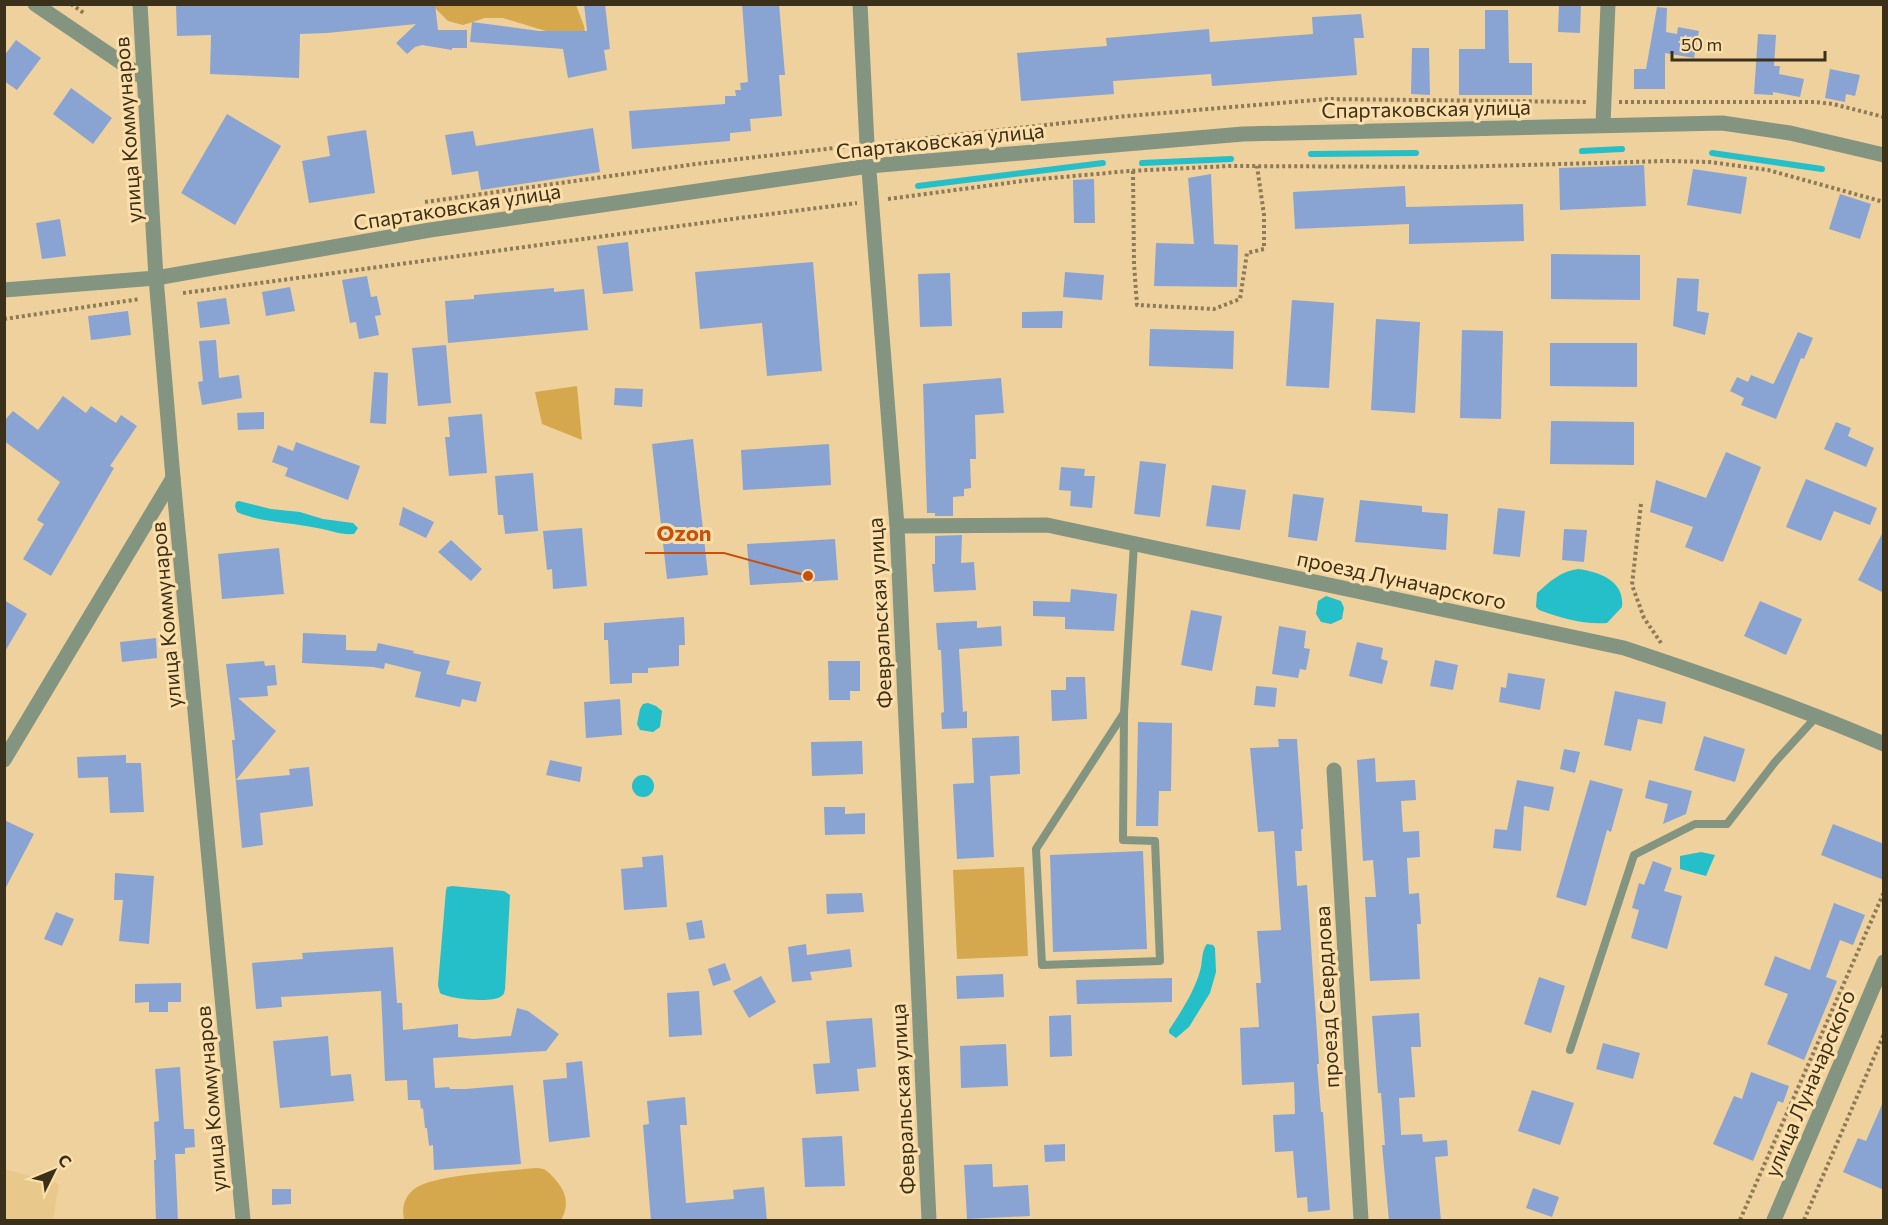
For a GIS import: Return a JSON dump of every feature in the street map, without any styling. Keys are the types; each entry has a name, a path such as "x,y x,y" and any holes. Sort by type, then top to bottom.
{"street":[{"path":"35,4 144,78"},
{"name":"улица Коммунаров","path":"140,4 156,278 243,1221"},
{"name":"Февральская улица","path":"860,4 867,145 897,526 929,1221"},
{"path":"1603,124 1608,4"},
{"name":"Спартаковская улица","path":"4,290 156,278 430,230 869,166 1243,134 1722,123 1790,132 1884,155"},
{"path":"4,760 173,478"},
{"name":"проезд Луначарского","path":"897,526 1047,525 1624,648 1817,716 1884,744"},
{"name":"проезд Свердлова","path":"1334,770 1361,1221"},
{"name":"улица Луначарского","path":"1774,1221 1884,962"}],"lane":[{"path":"1124,713 1036,849 1042,965 1160,961 1155,841 1123,840 1124,713 1134,543"},
{"path":"1570,1050 1635,855 1695,824 1727,824 1775,762 1817,716"}],"path":[{"path":"425,202 696,164 1127,116 1327,99 1815,102 1833,104 1884,117"},
{"path":"4,319 679,225 1030,180 1133,171 1257,166 1454,167 1667,160 1710,162 1767,170 1884,202"},
{"path":"1133,171 1137,305 1214,309 1240,299 1246,253 1264,249 1264,215 1257,166"},
{"path":"1641,504 1632,585 1644,618 1676,665"},
{"path":"1740,1221 1884,892"},
{"path":"1804,1221 1884,1034"}],"shaded area":[{"path":"434,5 576,5 585,33 549,32 503,18 485,18 463,25 448,21"},
{"path":"577,386 582,440 542,424 535,392"},
{"path":"1024,867 1028,956 957,959 953,870"},
{"path":"538,1168 550,1174 564,1193 566,1203 561,1220 404,1220 405,1201 413,1190 421,1185 482,1173"},
{"path":"4,1169 59,1184 53,1220 5,1220"}],"water":[{"path":"239,501 353,523 358,528 354,534 344,534 247,516 237,512 235,506"},
{"path":"1578,569 1602,575 1615,584 1619,591 1622,607 1607,623 1573,620 1547,613 1536,607 1537,593 1561,575"},
{"path":"1326,596 1341,601 1344,608 1342,619 1331,624 1321,622 1316,614 1318,601"},
{"path":"648,703 662,711 660,727 653,732 640,730 637,724 640,709 643,704"},
{"path":"643,775 651,778 654,786 651,794 643,797 635,794 632,786 635,778"},
{"path":"1701,852 1715,855 1706,876 1680,869 1680,856"},
{"path":"447,887 504,891 510,895 505,989 504,994 500,997 488,1000 470,999 440,993 438,985 446,890"},
{"path":"1207,944 1215,948 1216,972 1210,993 1189,1027 1176,1038 1169,1033 1169,1030 1194,987"}],"building":[{"path":"176,4 435,4 438,30 467,30 467,48 452,48 452,50 422,45 415,47 407,54 396,43 416,24 300,34 299,78 210,74 211,35 177,36"},
{"path":"584,4 605,4 610,49 604,50 607,70 568,78 563,49 470,42 472,22 539,31 587,31"},
{"path":"742,4 779,4 785,75 779,75 782,116 750,119 751,131 730,133 730,141 632,149 629,111 725,104 725,96 736,96 735,90 741,90 740,83 748,82"},
{"path":"1559,4 1581,4 1580,33 1558,32"},
{"path":"1657,7 1667,8 1666,32 1677,34 1678,27 1699,31 1694,58 1665,53 1665,89 1634,89 1634,69 1646,69"},
{"path":"1485,10 1508,10 1509,63 1532,63 1532,95 1459,95 1459,49 1485,49"},
{"path":"1361,14 1364,38 1354,38 1357,75 1212,86 1211,74 1113,81 1114,94 1021,101 1017,53 1107,46 1106,38 1209,29 1210,42 1313,34 1312,17"},
{"path":"1758,34 1776,35 1774,66 1780,66 1779,74 1804,79 1800,97 1773,92 1773,95 1754,94"},
{"path":"16,40 41,58 17,90 4,81 4,56"},
{"path":"1412,48 1429,48 1430,95 1411,94"},
{"path":"1830,69 1860,75 1855,96 1846,94 1845,102 1825,98"},
{"path":"71,88 112,118 93,144 53,114"},
{"path":"227,114 281,146 235,225 181,193"},
{"path":"593,128 600,172 481,190 478,171 452,175 445,135 473,131 476,146"},
{"path":"366,130 375,193 309,203 302,161 330,156 327,136"},
{"path":"1644,165 1646,206 1560,210 1559,168"},
{"path":"1693,169 1747,177 1741,214 1687,205"},
{"path":"1211,174 1214,244 1238,245 1237,287 1154,286 1156,243 1194,244 1188,178"},
{"path":"1094,179 1095,223 1074,223 1073,180"},
{"path":"1405,186 1406,207 1523,204 1524,241 1409,244 1409,224 1295,229 1293,192"},
{"path":"1840,194 1871,204 1860,239 1829,229"},
{"path":"60,219 66,256 42,259 36,223"},
{"path":"628,242 633,291 603,294 597,246"},
{"path":"1551,254 1640,255 1640,300 1551,299"},
{"path":"813,262 822,371 767,376 762,323 700,329 695,272"},
{"path":"1065,272 1104,275 1102,300 1063,297"},
{"path":"950,273 952,326 920,327 918,274"},
{"path":"367,276 371,297 377,296 381,315 375,316 379,335 359,339 356,322 350,323 342,280"},
{"path":"1677,278 1699,279 1697,311 1709,313 1705,335 1673,326"},
{"path":"290,287 295,311 266,316 262,292"},
{"path":"554,288 554,292 584,289 588,330 448,343 445,301 474,299 474,295"},
{"path":"226,298 230,324 200,328 197,302"},
{"path":"1292,300 1334,303 1329,388 1286,386"},
{"path":"128,311 131,335 91,340 88,316"},
{"path":"1063,311 1062,328 1022,328 1022,312"},
{"path":"1376,319 1420,322 1415,413 1371,410"},
{"path":"1150,329 1234,331 1233,369 1149,366"},
{"path":"1462,330 1503,331 1501,419 1460,418"},
{"path":"1798,332 1813,338 1804,359 1801,358 1776,419 1741,405 1744,398 1730,391 1737,377 1748,382 1751,375 1773,384"},
{"path":"216,340 219,378 239,375 242,398 202,405 198,382 203,381 199,341"},
{"path":"1550,343 1637,343 1637,387 1550,386"},
{"path":"446,345 451,403 418,406 412,348"},
{"path":"374,372 388,373 386,424 370,423"},
{"path":"1001,378 1004,413 975,415 976,459 970,459 971,488 964,489 964,496 953,497 953,516 935,516 935,513 927,513 923,384"},
{"path":"615,388 643,389 642,407 614,405"},
{"path":"63,396 86,413 91,406 116,423 121,415 137,426 110,466 114,468 51,576 23,559 44,524 37,520 60,482 4,441 4,421 13,411 38,430"},
{"path":"264,412 264,429 238,430 237,413"},
{"path":"482,414 487,473 449,476 445,437 450,437 448,417"},
{"path":"1551,421 1634,422 1634,465 1550,464"},
{"path":"1836,422 1851,428 1848,436 1874,448 1866,467 1824,449"},
{"path":"693,439 708,575 667,579 652,444"},
{"path":"296,442 360,466 348,500 285,476 288,468 272,462 278,445 293,451"},
{"path":"829,444 831,485 743,490 741,450"},
{"path":"1726,452 1761,467 1723,562 1685,547 1693,527 1650,512 1656,480 1706,498"},
{"path":"1140,461 1166,464 1160,517 1134,514"},
{"path":"1061,467 1085,469 1084,476 1095,476 1092,508 1070,506 1071,491 1059,490"},
{"path":"533,473 538,531 505,534 503,515 498,515 495,476"},
{"path":"1806,479 1877,508 1870,525 1834,511 1821,541 1786,527"},
{"path":"1212,485 1246,490 1240,530 1206,526"},
{"path":"1293,494 1324,498 1317,541 1288,537"},
{"path":"1360,500 1422,506 1422,512 1448,514 1446,550 1355,542"},
{"path":"403,507 434,522 426,538 399,525"},
{"path":"1498,508 1525,511 1520,557 1493,554"},
{"path":"582,528 587,586 553,589 552,569 547,570 543,531"},
{"path":"1564,529 1587,530 1584,562 1562,560"},
{"path":"1884,530 1884,593 1858,580"},
{"path":"962,535 961,563 974,562 976,590 934,592 932,564 935,564 935,536"},
{"path":"835,539 838,580 750,585 747,544"},
{"path":"451,540 482,569 471,581 438,552"},
{"path":"279,548 284,594 222,599 218,554"},
{"path":"1071,589 1117,594 1114,631 1065,629 1065,617 1033,616 1033,601 1070,602"},
{"path":"4,600 27,614 4,653"},
{"path":"1760,601 1802,619 1786,655 1744,636"},
{"path":"1191,610 1222,616 1212,671 1181,665"},
{"path":"684,617 685,645 679,645 679,666 648,668 648,673 632,673 632,683 610,684 608,640 604,640 604,623"},
{"path":"977,621 977,628 1001,626 1002,646 959,649 963,712 967,711 967,728 942,729 941,713 944,712 941,650 938,650 936,623"},
{"path":"1279,626 1306,631 1304,648 1310,649 1306,670 1300,669 1298,678 1272,674"},
{"path":"303,633 346,635 346,650 376,651 378,643 450,661 446,674 481,682 476,702 462,699 460,707 415,697 421,672 385,663 384,669 302,663"},
{"path":"156,638 157,658 122,662 120,642"},
{"path":"1357,642 1383,648 1381,659 1388,661 1382,684 1349,676"},
{"path":"1435,660 1458,665 1453,690 1430,686"},
{"path":"264,661 265,666 275,665 277,685 267,686 268,696 238,698 276,731 236,780 290,775 289,769 309,767 313,806 260,813 263,845 242,848 232,740 235,740 226,664"},
{"path":"828,661 860,661 860,691 850,691 850,700 829,700"},
{"path":"1508,673 1545,679 1540,710 1499,702 1501,687 1506,688"},
{"path":"1066,677 1085,677 1087,719 1052,721 1051,690 1066,690"},
{"path":"1256,686 1277,688 1275,707 1254,705"},
{"path":"1615,691 1666,702 1662,724 1638,719 1631,751 1604,745"},
{"path":"620,699 622,735 586,738 584,702"},
{"path":"1138,722 1172,723 1171,791 1159,791 1158,826 1136,826"},
{"path":"1019,736 1020,774 990,776 994,857 957,859 953,784 974,783 972,738"},
{"path":"1704,736 1745,749 1735,782 1694,770"},
{"path":"1278,739 1297,739 1303,829 1301,829 1302,851 1295,851 1297,886 1307,885 1319,1064 1317,1064 1330,1210 1308,1212 1307,1197 1297,1198 1293,1151 1275,1152 1273,1115 1295,1114 1294,1082 1242,1085 1240,1028 1259,1027 1256,983 1261,983 1257,931 1281,930 1274,831 1258,832 1250,748 1279,747"},
{"path":"862,741 863,774 812,776 811,742"},
{"path":"1564,749 1580,752 1575,773 1560,769"},
{"path":"126,755 126,763 141,763 144,812 110,813 108,777 78,778 77,757"},
{"path":"1375,758 1376,782 1415,780 1416,800 1401,801 1403,832 1419,831 1420,857 1407,858 1409,894 1419,893 1421,924 1417,924 1420,979 1370,981 1365,897 1376,897 1373,860 1363,861 1357,760"},
{"path":"550,760 582,767 580,782 546,775"},
{"path":"1517,780 1554,787 1549,811 1524,806 1521,851 1493,848 1495,829 1507,830"},
{"path":"1590,780 1623,789 1611,832 1607,830 1586,906 1556,897"},
{"path":"1649,780 1692,791 1686,814 1663,824 1668,804 1645,798"},
{"path":"824,807 845,807 845,814 865,813 865,834 825,835"},
{"path":"4,820 34,834 4,891"},
{"path":"1833,824 1884,844 1884,880 1821,855"},
{"path":"1143,851 1147,949 1053,952 1050,855"},
{"path":"663,855 667,907 624,910 621,869 643,867 642,857"},
{"path":"1653,861 1672,868 1664,891 1682,896 1667,949 1631,938 1639,910 1632,908 1639,883 1644,885"},
{"path":"115,873 154,876 149,944 119,941 123,900 114,900"},
{"path":"862,893 864,912 827,914 826,894"},
{"path":"1834,903 1865,915 1853,945 1840,940 1826,977 1837,981 1804,1060 1767,1044 1788,994 1764,985 1775,956 1810,970"},
{"path":"56,912 74,919 62,946 44,939"},
{"path":"702,920 705,938 689,940 686,923"},
{"path":"806,944 807,955 850,949 852,967 810,972 812,980 792,982 788,947"},
{"path":"393,947 397,1003 402,1003 403,1030 458,1024 458,1037 473,1039 511,1036 517,1008 528,1011 559,1034 546,1051 433,1058 435,1088 465,1089 513,1085 521,1164 434,1170 433,1145 429,1146 420,1100 408,1100 407,1080 385,1081 381,991 281,997 282,1007 256,1009 252,963 303,959 302,953"},
{"path":"725,963 731,980 713,986 708,969"},
{"path":"1003,974 1004,997 957,999 956,976"},
{"path":"761,976 776,1002 749,1018 733,991"},
{"path":"1539,977 1565,986 1551,1033 1524,1024"},
{"path":"1172,978 1172,1002 1077,1004 1076,980"},
{"path":"181,983 181,1002 168,1002 168,1012 149,1012 149,1002 135,1003 135,984"},
{"path":"699,991 702,1035 669,1037 667,993"},
{"path":"1419,1013 1421,1047 1411,1047 1415,1097 1399,1098 1401,1135 1422,1134 1423,1142 1447,1140 1448,1156 1435,1157 1441,1221 1389,1221 1382,1145 1385,1145 1381,1093 1378,1093 1372,1016"},
{"path":"1071,1015 1072,1056 1050,1057 1049,1016"},
{"path":"872,1018 876,1067 857,1069 859,1091 816,1094 813,1064 830,1063 826,1021"},
{"path":"328,1036 331,1076 351,1074 354,1101 280,1108 273,1041"},
{"path":"1603,1043 1640,1053 1633,1079 1596,1069"},
{"path":"1006,1044 1008,1086 961,1088 960,1046"},
{"path":"582,1061 590,1137 549,1142 543,1080 567,1078 566,1063"},
{"path":"180,1067 184,1129 194,1129 195,1147 185,1148 185,1154 175,1154 178,1221 156,1221 154,1122 159,1121 155,1069"},
{"path":"1751,1072 1789,1086 1783,1103 1778,1101 1753,1161 1713,1144 1734,1096 1742,1099"},
{"path":"1532,1090 1574,1103 1560,1145 1518,1131"},
{"path":"685,1097 687,1125 680,1125 686,1203 734,1199 733,1190 764,1187 767,1221 651,1221 643,1125 649,1124 647,1101"},
{"path":"1884,1100 1884,1190 1843,1172 1858,1138 1866,1141"},
{"path":"842,1136 845,1186 805,1187 802,1138"},
{"path":"1065,1144 1065,1161 1045,1162 1044,1145"},
{"path":"992,1164 993,1187 1028,1185 1030,1216 967,1219 964,1165"},
{"path":"1533,1188 1559,1197 1552,1217 1526,1208"},
{"path":"272,1189 291,1189 291,1204 272,1205"}],"waterway":[{"path":"1582,151 1622,149"},
{"path":"1311,154 1416,153"},
{"path":"1712,153 1822,169"},
{"path":"1142,163 1231,159"},
{"path":"918,186 1103,163"}],"place":[{"name":"Ozon","path":"808,576"}]}
